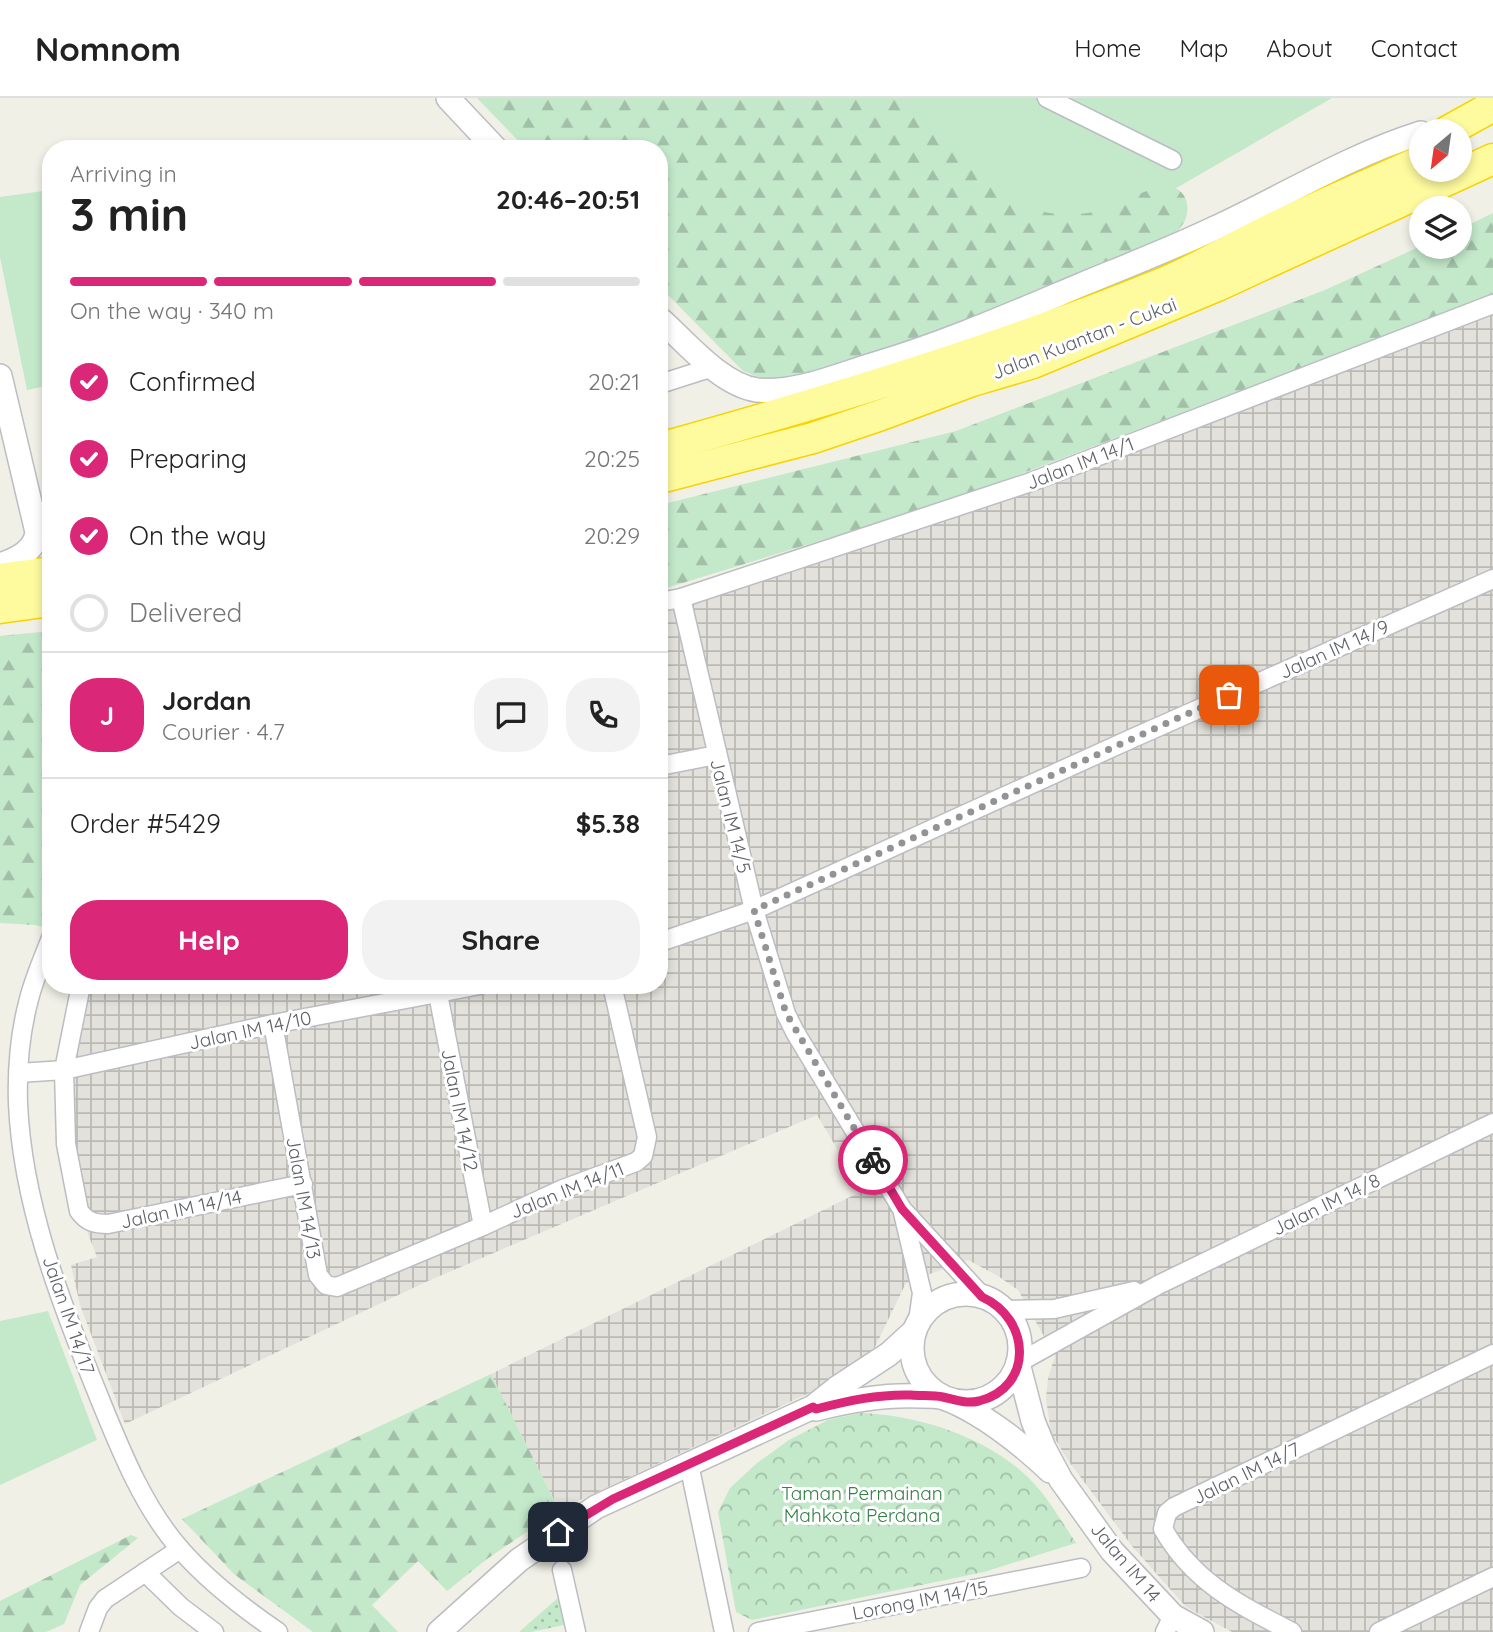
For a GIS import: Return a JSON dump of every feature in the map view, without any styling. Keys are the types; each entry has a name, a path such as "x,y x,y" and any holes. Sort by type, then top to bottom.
{"highway":[{"path":"1472,131 1488,116"},
{"path":"1266,232 1409,153"},
{"name":"Jalan Kuantan - Cukai","path":"668,476 813,438 971,381 1033,363 1217,286 1493,159"},
{"name":"Jalan Kuantan - Cukai","path":"668,447 939,366 1158,285 1409,166"},
{"path":"1456,196 1493,179"},
{"path":"1217,286 1379,232 1409,218"},
{"path":"0,579 42,573"},
{"path":"0,608 42,602"}],"street":[{"path":"448,98 488,140"},
{"path":"1047,98 1172,160"},
{"path":"668,326 720,374 740,385 775,390 817,382 919,351 1215,228 1325,171 1409,138"},
{"name":"Jalan IM 14/1","path":"668,600 1031,482 1493,304"},
{"path":"668,381 713,367"},
{"path":"0,376 42,524"},
{"path":"0,565 26,551 42,533"},
{"name":"Jalan IM 14/9","path":"754,910 1493,579"},
{"name":"Jalan IM 14/5","path":"681,598 754,910 786,1013 902,1209"},
{"path":"668,764 716,755"},
{"path":"668,939 754,910"},
{"name":"Jalan IM 14/17","path":"42,962 27,1003 18,1101 26,1174 33,1207 76,1342 124,1456 157,1515 180,1549 209,1578 278,1632"},
{"path":"64,1070 79,994"},
{"name":"Jalan IM 14/10","path":"19,1073 64,1070 274,1024 433,994"},
{"name":"Jalan IM 14/12","path":"438,994 483,1226"},
{"name":"Jalan IM 14/11","path":"483,1226 563,1189 636,1162 643,1156 647,1137 614,994"},
{"name":"Jalan IM 14/13","path":"274,1024 318,1275 326,1285 337,1287 483,1226"},
{"name":"Jalan IM 14/14","path":"64,1070 66,1144 79,1211 85,1219 95,1224 108,1224 303,1184"},
{"name":"Jalan IM 14/8","path":"1018,1363 1158,1285 1493,1124"},
{"path":"902,1209 982,1297"},
{"path":"902,1209 922,1293 912,1342 914,1364 925,1384 942,1397 1002,1431 1027,1449 1061,1480"},
{"name":"Jalan IM 14/8","path":"1004,1310 1054,1309 1158,1285"},
{"path":"439,1632 500,1576 568,1525 613,1499 813,1407 889,1354 935,1303 946,1298 970,1294 982,1297 1004,1310 1017,1331 1020,1343 1018,1363 1034,1421 1044,1448 1061,1480"},
{"name":"Jalan IM 14/7","path":"1292,1632 1229,1599 1190,1566 1163,1529 1167,1513 1174,1507 1493,1354"},
{"path":"813,1407 816,1409 857,1398 888,1396 942,1397 968,1403 994,1395 1005,1386 1018,1363"},
{"path":"689,1464 724,1632"},
{"name":"Jalan IM 14","path":"1061,1480 1169,1624 1202,1632"},
{"path":"89,1632 101,1603 180,1549"},
{"name":"Lorong IM 14/15","path":"758,1632 1081,1567"},
{"path":"562,1570 576,1632"},
{"path":"145,1572 181,1607 214,1632"},
{"path":"1379,1632 1493,1577"}],"shaded area":[{"path":"1493,313 1493,1632 1232,1632 1186,1607 1132,1546 1067,1459 1051,1432 1046,1399 1048,1378 1055,1356 1018,1290 968,1260 906,1283 873,1351 843,1377 559,1510 491,1374 862,1191 817,1115 428,1281 125,1424 80,1305 71,1265 97,1257 79,1211 64,1070 79,994 668,994 668,599"}],"green space":[{"path":"477,98 916,98 998,188 1014,201 1028,207 1053,213 1088,213 1154,189 1173,187 1185,197 1187,213 1180,228 1172,234 932,334 794,379 769,381 743,371 668,295 668,140 517,140"},
{"path":"898,98 1332,98 1095,235 1037,236"},
{"path":"42,191 42,387 27,390 0,257 0,197"},
{"path":"1493,213 1493,295 952,500 668,588 668,503 956,431 1325,290 1409,252 1409,259 1472,259 1472,223"},
{"path":"42,632 42,927 0,923 0,636"},
{"path":"48,1311 97,1440 0,1485 0,1321"},
{"path":"491,1374 559,1510 487,1559 447,1591 418,1561 372,1605 398,1632 313,1632 234,1574 182,1519"},
{"name":"Taman Permainan Mahkota Perdana","path":"860,1413 924,1422 985,1446 1029,1478 1076,1543 984,1572 752,1620 736,1612 718,1512 730,1488 757,1463 789,1440 828,1420"},
{"path":"131,1535 138,1538 80,1585 64,1624 46,1632 0,1632 0,1601"},
{"path":"559,1597 564,1625 519,1632"}],"way so far":[{"path":"873,1160 795,1032 786,1013 754,910 1229,695"}],"route":[{"path":"558,1532 596,1507 813,1407 816,1409 857,1398 909,1395 942,1397 968,1403 994,1395 1005,1386 1013,1375 1020,1356 1020,1343 1012,1320 994,1302 982,1297 902,1209 873,1160"}]}
